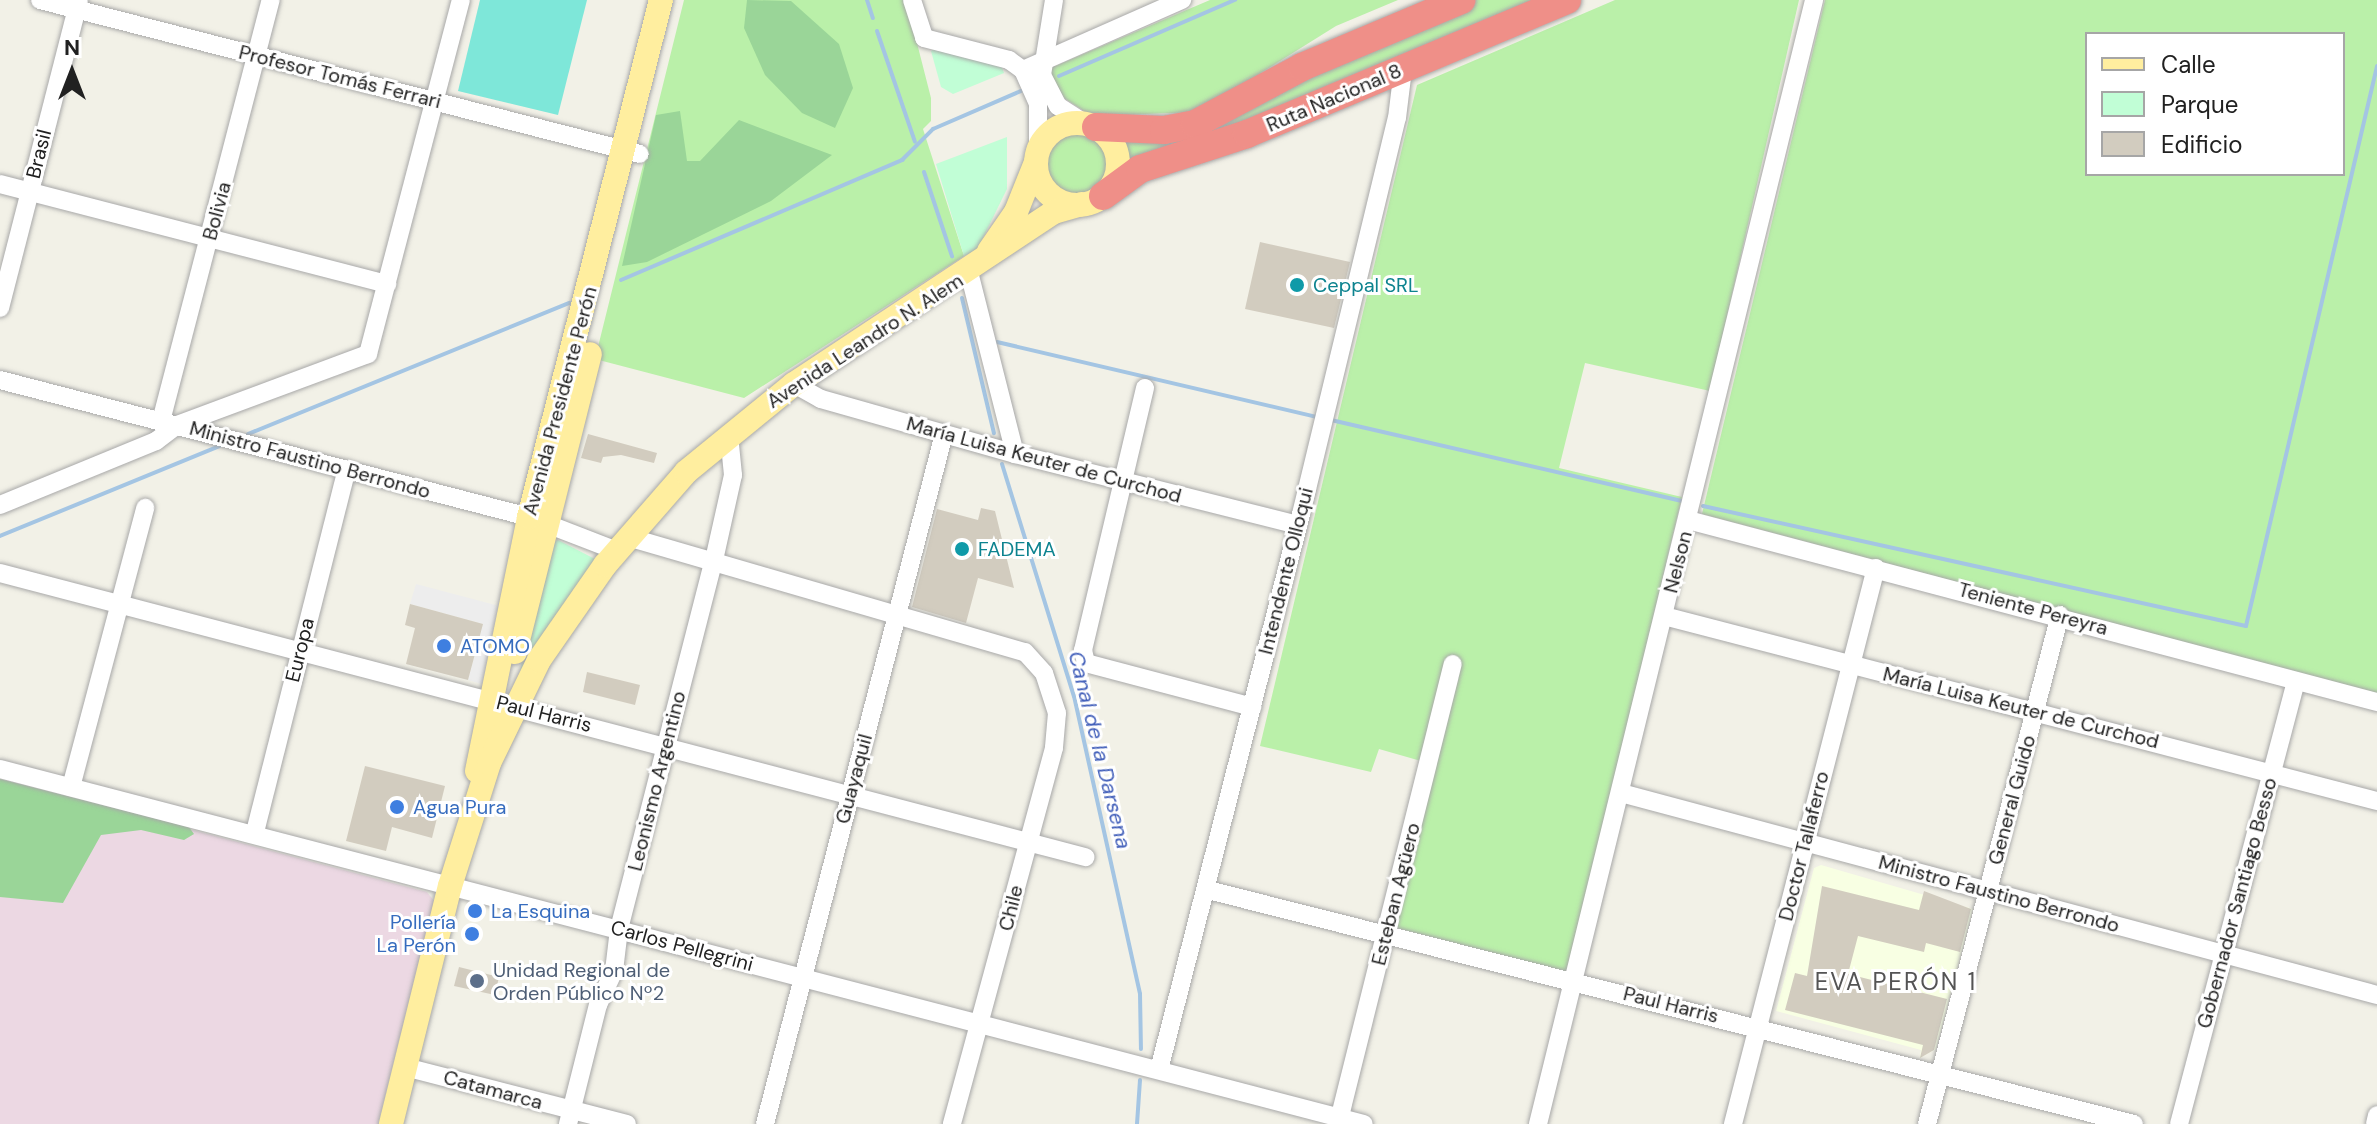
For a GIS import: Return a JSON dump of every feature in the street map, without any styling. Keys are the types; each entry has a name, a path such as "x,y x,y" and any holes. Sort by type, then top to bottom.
{"highway":[{"name":"Ruta Nacional 8","path":"1090,125 1164,130 1195,124 1302,67 1461,0"},
{"name":"Ruta Nacional 8","path":"1092,200 1140,169 1247,134 1567,0"}],"main road":[{"name":"Avenida Presidente Perón","path":"632,152 661,0"},
{"name":"Avenida Presidente Perón","path":"474,806 492,755 539,520 632,152 677,0"},
{"path":"1090,125 1117,153 1116,176 1092,200 1049,194 1037,156 1061,126 1090,125"},
{"name":"Avenida Leandro N. Alem","path":"971,271 1016,212 1037,156"},
{"name":"Avenida Leandro N. Alem","path":"501,703 622,544 729,435 794,384 971,271 1054,212 1092,200"},
{"name":"Avenida Presidente Perón","path":"391,1124 450,886 501,703"}],"street":[{"name":"Profesor Tomás Ferrari","path":"40,0 78,5 257,55 632,152"},
{"name":"Bolivia","path":"169,423 209,238 271,0"},
{"path":"0,505 156,441 169,423 368,354 461,0"},
{"path":"912,0 924,38 1009,60 1023,70 1038,104 1037,156"},
{"path":"1054,0 1041,61 1047,92 1090,125"},
{"path":"1023,70 1182,0"},
{"name":"Nelson","path":"1538,1124 1814,0"},
{"name":"Brasil","path":"0,308 78,5"},
{"name":"Intendente Olloqui","path":"1159,1070 1208,890 1298,525 1397,118 1403,69"},
{"path":"0,184 387,284"},
{"path":"971,271 1015,454"},
{"name":"Ministro Faustino Berrondo","path":"0,380 347,469 622,544 714,560 897,613 1025,652 1050,690"},
{"name":"María Luisa Keuter de Curchod","path":"794,384 821,399 1015,454 1120,483 1298,525"},
{"path":"1145,388 1120,483 1083,650 1086,663 1252,707"},
{"name":"Guayaquil","path":"765,1124 944,434"},
{"name":"Leonismo Argentino","path":"570,1117 598,1005 614,971 619,929 714,560 733,475 729,435"},
{"name":"Europa","path":"255,832 347,469"},
{"path":"71,787 145,508"},
{"name":"Teniente Pereyra","path":"1688,520 2060,615 2377,702"},
{"name":"Doctor Tallaferro","path":"1733,1124 1876,568"},
{"name":"Paul Harris","path":"1,573 1028,839 1085,857"},
{"name":"General Guido","path":"1927,1124 2060,615"},
{"name":"María Luisa Keuter de Curchod","path":"1664,616 2377,801"},
{"name":"Esteban Agüero","path":"1339,1121 1453,664"},
{"name":"Gobernador Santiago Besso","path":"2179,1124 2296,682"},
{"name":"Chile","path":"952,1124 1057,729 1050,690"},
{"name":"Carlos Pellegrini","path":"0,769 255,832 450,886 1159,1070 1339,1121 1364,1124"},
{"name":"Ministro Faustino Berrondo","path":"1621,793 2377,995"},
{"name":"Paul Harris","path":"1208,890 1575,980 2134,1124"},
{"name":"Catamarca","path":"405,1067 570,1117 627,1124"},
{"path":"2375,1124 2377,1115"}],"shaded area":[{"path":"480,0 587,0 558,115 458,91"},
{"path":"416,584 503,607 482,684 468,680 483,624 410,604"},
{"path":"0,779 427,892 434,901 378,1124 0,1124"},
{"path":"1821,865 1973,909 1936,1049 1920,1058 1921,1050 1776,1011 1814,868"}],"green space":[{"path":"684,0 906,0 931,98 931,121 923,129 964,256 744,398 595,359"},
{"path":"747,0 791,1 839,44 853,88 835,128 802,113 765,75 744,28"},
{"path":"1210,0 1398,0 1336,26 1198,112 1092,116 1064,98 1046,70"},
{"path":"1476,0 1540,0 1229,133 1128,165 1120,135 1295,76"},
{"path":"1615,0 1799,0 1710,391 1585,363 1559,468 1682,497 1568,972 1389,926 1428,763 1379,749 1371,772 1260,746 1417,85"},
{"path":"1825,0 2377,0 2377,694 1702,514"},
{"path":"936,48 1001,65 1004,73 953,94 941,87 931,51"},
{"path":"680,111 687,161 700,161 739,120 832,155 771,201 647,262 622,266 656,115"},
{"path":"1076,128 1100,138 1110,162 1100,186 1076,196 1052,186 1042,162 1052,138"},
{"path":"1007,137 1007,189 977,250 964,256 936,164"},
{"path":"558,540 595,559 520,671 547,545"},
{"path":"0,779 189,827 194,834 184,840 141,830 101,835 63,903 0,897"}],"building":[{"name":"Ceppal SRL","path":"1260,242 1350,262 1334,328 1245,309"},
{"path":"588,434 657,453 654,463 621,455 603,457 601,463 581,458"},
{"name":"FADEMA","path":"981,508 995,511 1014,588 978,578 966,623 912,607 937,509 978,520"},
{"name":"ATOMO","path":"410,604 483,624 468,680 406,664 415,628 405,625"},
{"path":"587,672 640,685 635,705 583,692"},
{"name":"Agua Pura","path":"365,766 445,786 432,838 392,827 386,851 346,841"},
{"path":"1822,886 1919,910 1924,891 1971,909 1960,952 1926,943 1924,952 1858,936 1848,974 1947,999 1934,1050 1920,1058 1923,1045 1785,1010 1795,973 1807,976"},
{"name":"Unidad Regional de Orden Público Nº2","path":"459,967 499,977 495,995 454,986"}],"waterway":[{"name":"Canal de la Darsena","path":"867,0 873,18"},
{"path":"1059,76 1235,0"},
{"name":"Canal de la Darsena","path":"877,31 915,142"},
{"path":"1703,506 2246,626 2377,66"},
{"path":"621,280 902,160 933,129 1021,91"},
{"name":"Canal de la Darsena","path":"924,172 952,256"},
{"name":"Canal de la Darsena","path":"962,298 994,433"},
{"path":"248,434 569,303"},
{"path":"997,342 1317,417"},
{"path":"1331,420 1681,501"},
{"path":"0,536 219,446"},
{"name":"Canal de la Darsena","path":"1002,464 1074,696 1140,994 1141,1049"},
{"name":"Canal de la Darsena","path":"1137,1124 1140,1080"}],"place":[{"name":"Ceppal SRL","path":"1297,285"},
{"name":"FADEMA","path":"962,549"},
{"name":"ATOMO","path":"444,646"},
{"name":"Agua Pura","path":"397,807"},
{"name":"La Esquina","path":"475,911"},
{"name":"Pollería La Perón","path":"472,934"},
{"name":"Unidad Regional de Orden Público Nº2","path":"477,981"}],"district":[{"name":"EVA PERÓN 1","path":"1896,982"}]}
